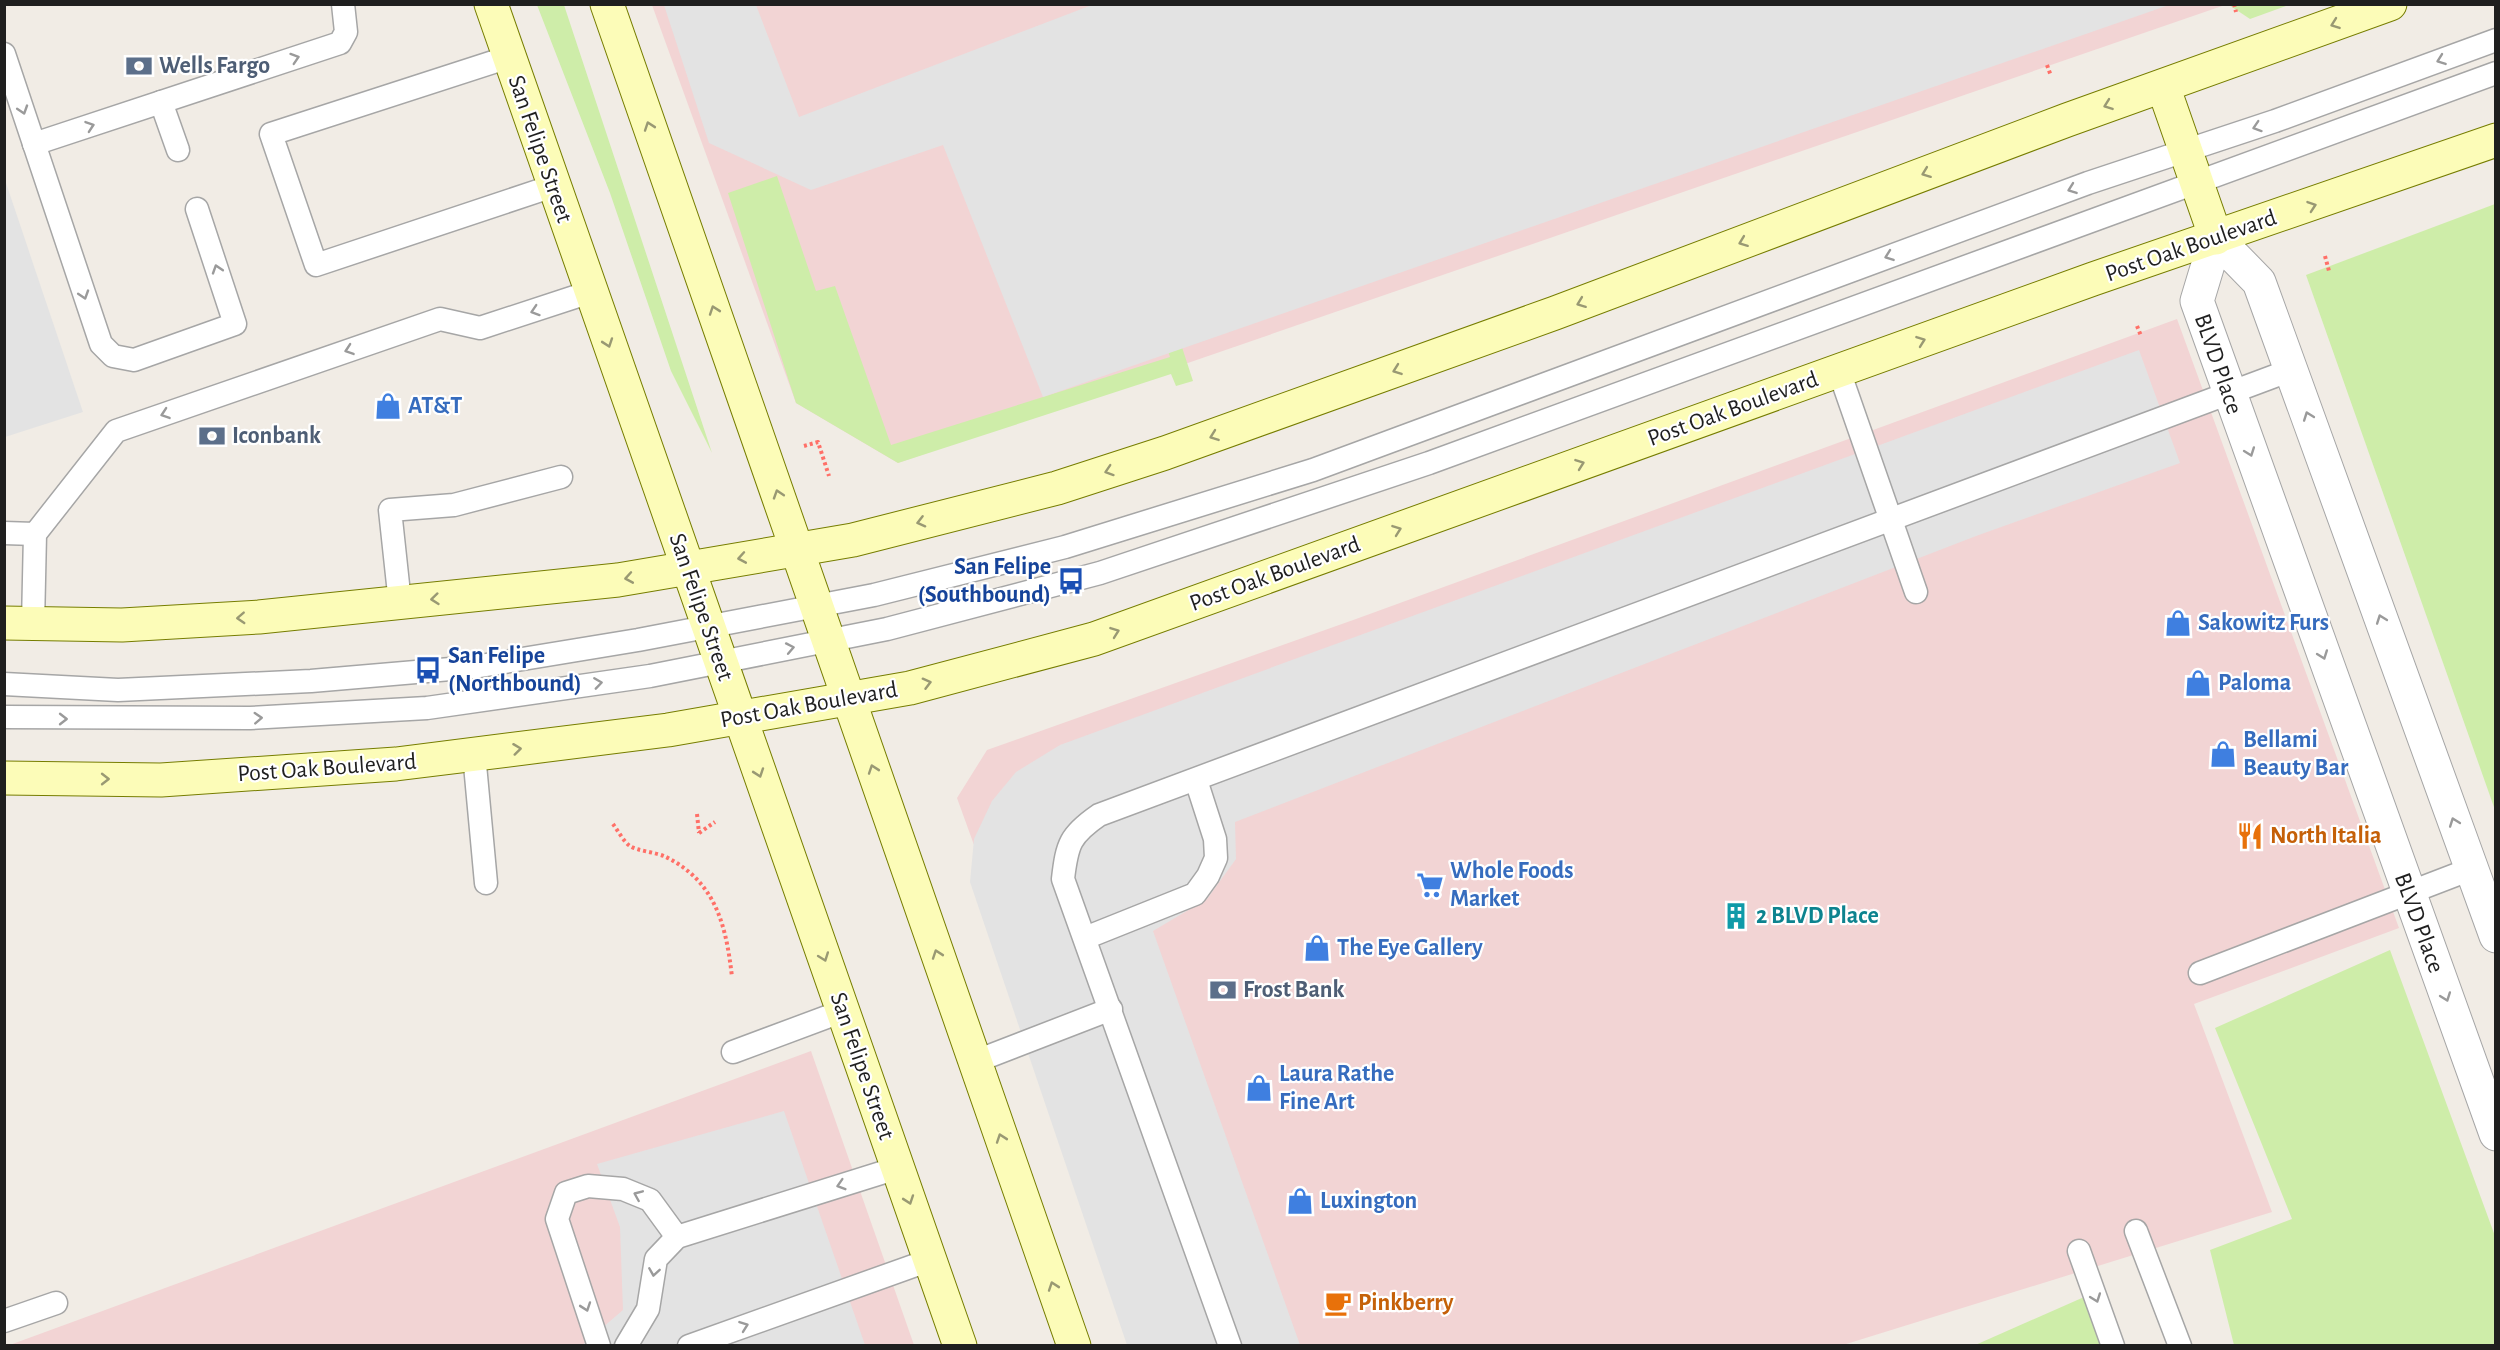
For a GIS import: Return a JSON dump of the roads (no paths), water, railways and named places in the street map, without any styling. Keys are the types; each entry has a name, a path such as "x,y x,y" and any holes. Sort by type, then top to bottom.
{"main road":[{"name":"San Felipe Street","path":"491,4 960,1346"},
{"path":"607,4 1074,1346"},
{"path":"19,624 122,625 259,617 618,580 853,540 1057,488 1165,453 1555,313 2163,86 2390,4"},
{"path":"2163,86 2216,238"},
{"name":"Post Oak Boulevard","path":"4,778 161,780 396,764 668,730 909,688 1094,639 1839,371 2496,140"}],"street":[{"path":"2216,238 2259,282 2496,936"},
{"name":"BLVD Place","path":"2216,238 2197,301 2228,393 2496,1134"}],"lane":[{"path":"34,144 340,43 346,32 350,6"},
{"path":"4,684 118,690 311,681 474,667 708,627 874,595 1065,547 1314,470 2088,183 2275,121 2496,40"},
{"path":"4,54 101,344 113,356 134,360 235,324 197,209"},
{"path":"509,57 271,134 316,265 554,186"},
{"path":"4,717 250,718 427,708 650,676 887,629 1071,581 1429,463 2496,73"},
{"path":"161,102 178,150"},
{"path":"19,624 35,534 116,431 440,319 480,328 590,292"},
{"path":"1230,1346 1064,879 1066,856 1076,831 1100,815 2291,370"},
{"path":"1839,371 1916,592"},
{"path":"400,603 390,510 454,505 561,477"},
{"path":"4,533 35,534"},
{"path":"474,754 486,883"},
{"path":"1085,938 1195,894 1208,876 1216,858 1215,839 1196,780"},
{"path":"2200,973 2471,869"},
{"path":"975,1062 1111,1009"},
{"path":"733,1052 843,1011"},
{"path":"626,1346 648,1309 656,1258 677,1237 897,1168"},
{"path":"599,1346 557,1219 567,1193 588,1186 623,1189 650,1200 677,1237"},
{"path":"2136,1231 2180,1346"},
{"path":"2079,1251 2114,1346"},
{"path":"689,1346 930,1260"},
{"path":"4,1321 56,1303"}],"place":[{"name":"Wells Fargo","path":"139,66"},
{"name":"AT&T","path":"388,406"},
{"name":"Iconbank","path":"212,436"},
{"name":"San Felipe (Southbound)","path":"1071,581"},
{"name":"Sakowitz Furs","path":"2178,623"},
{"name":"San Felipe (Northbound)","path":"428,670"},
{"name":"Paloma","path":"2198,683"},
{"name":"Bellami Beauty Bar","path":"2223,754"},
{"name":"North Italia","path":"2250,836"},
{"name":"Whole Foods Market","path":"1430,885"},
{"name":"2 BLVD Place","path":"1736,916"},
{"name":"The Eye Gallery","path":"1317,948"},
{"name":"Frost Bank","path":"1223,990"},
{"name":"Laura Rathe Fine Art","path":"1259,1088"},
{"name":"Luxington","path":"1300,1201"},
{"name":"Pinkberry","path":"1338,1303"}]}
